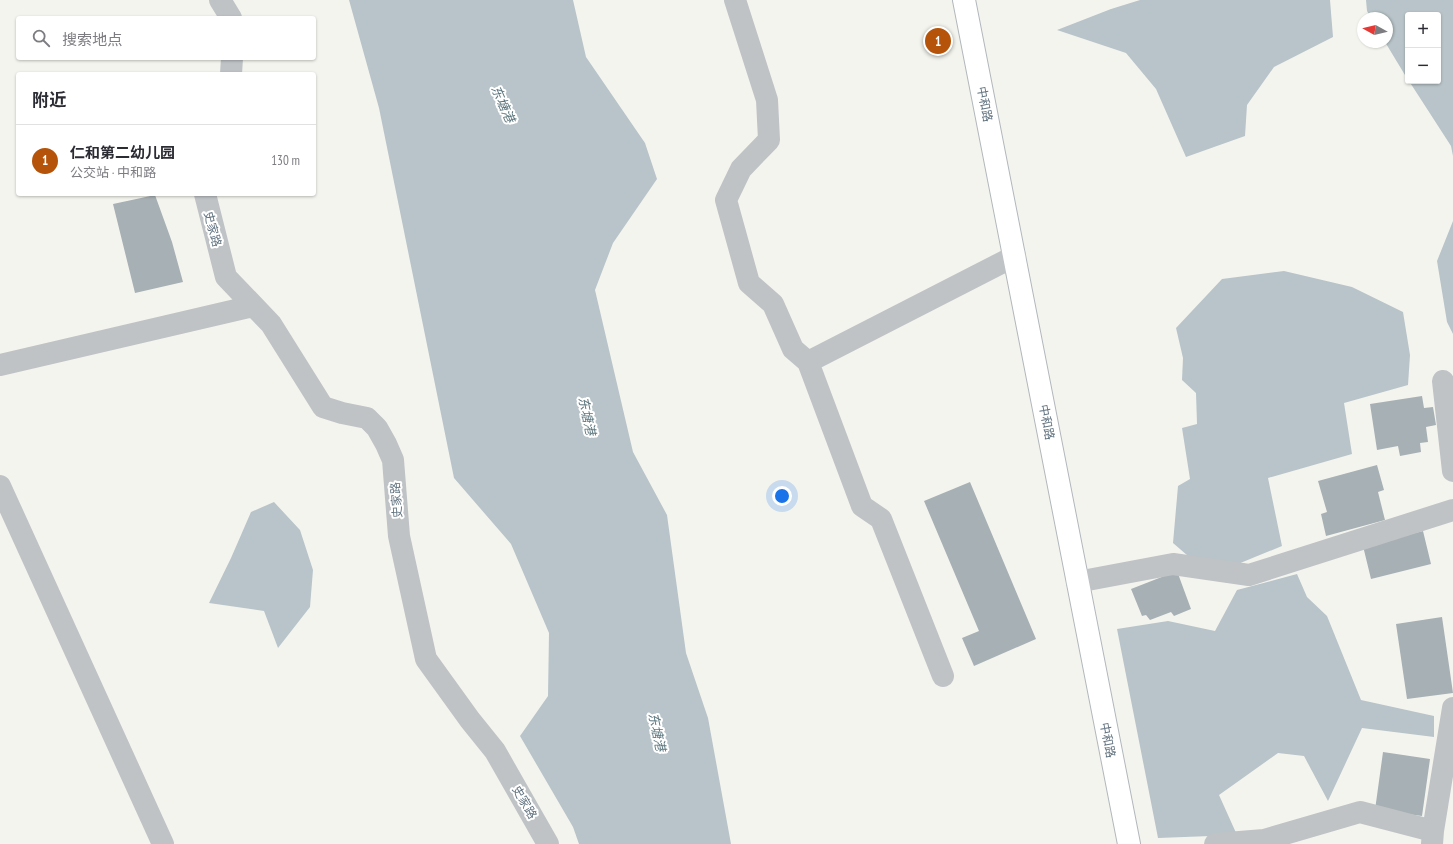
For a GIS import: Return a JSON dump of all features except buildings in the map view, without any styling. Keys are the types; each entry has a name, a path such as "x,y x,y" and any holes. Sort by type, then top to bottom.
{"street":[{"path":"220,0 230,16"},
{"path":"735,0 767,100 769,140 740,169 726,200 749,283 773,304 793,348 808,362 862,506 881,519 943,676"},
{"name":"中和路","path":"964,0 1129,844"},
{"path":"231,72 232,60"},
{"name":"史家路","path":"206,196 226,277 271,324 324,406 342,414 366,418 377,428 386,444 393,460 398,536 426,659 470,720 495,751 548,844"},
{"path":"808,362 1015,256"},
{"path":"0,365 253,306"},
{"path":"1443,381 1453,471"},
{"path":"0,486 163,844"},
{"path":"1077,582 1173,564 1249,575 1453,510"},
{"path":"1214,844 1264,840 1360,812 1432,838 1453,708"}],"water":[{"name":"东塘港","path":"349,0 573,0 586,57 645,143 657,179 613,243 595,290 633,452 667,515 686,653 708,718 731,844 579,844 573,827 520,736 548,696 549,633 511,544 454,478 379,108"},
{"path":"1140,0 1330,0 1333,37 1274,67 1247,105 1245,136 1186,157 1156,89 1126,53 1057,30 1111,9"},
{"path":"1366,0 1453,0 1453,156 1451,146 1411,84 1441,84 1441,12 1405,12 1405,75 1389,48 1393,48 1393,12 1367,11"},
{"path":"1453,221 1453,334 1447,322 1437,261"},
{"path":"1284,271 1352,287 1403,312 1410,355 1408,385 1344,403 1352,454 1268,478 1282,546 1233,566 1195,562 1173,543 1178,486 1190,479 1182,428 1197,424 1196,393 1182,380 1183,358 1176,328 1222,279"},
{"path":"274,502 300,530 313,570 310,607 278,648 264,611 209,603 251,512"},
{"path":"1297,574 1307,597 1327,616 1361,700 1434,716 1434,737 1362,728 1328,801 1304,756 1278,753 1219,795 1237,835 1158,838 1117,629 1168,621 1215,631 1237,590"}],"place":[{"name":"仁和第二幼儿园","path":"938,41"}]}
